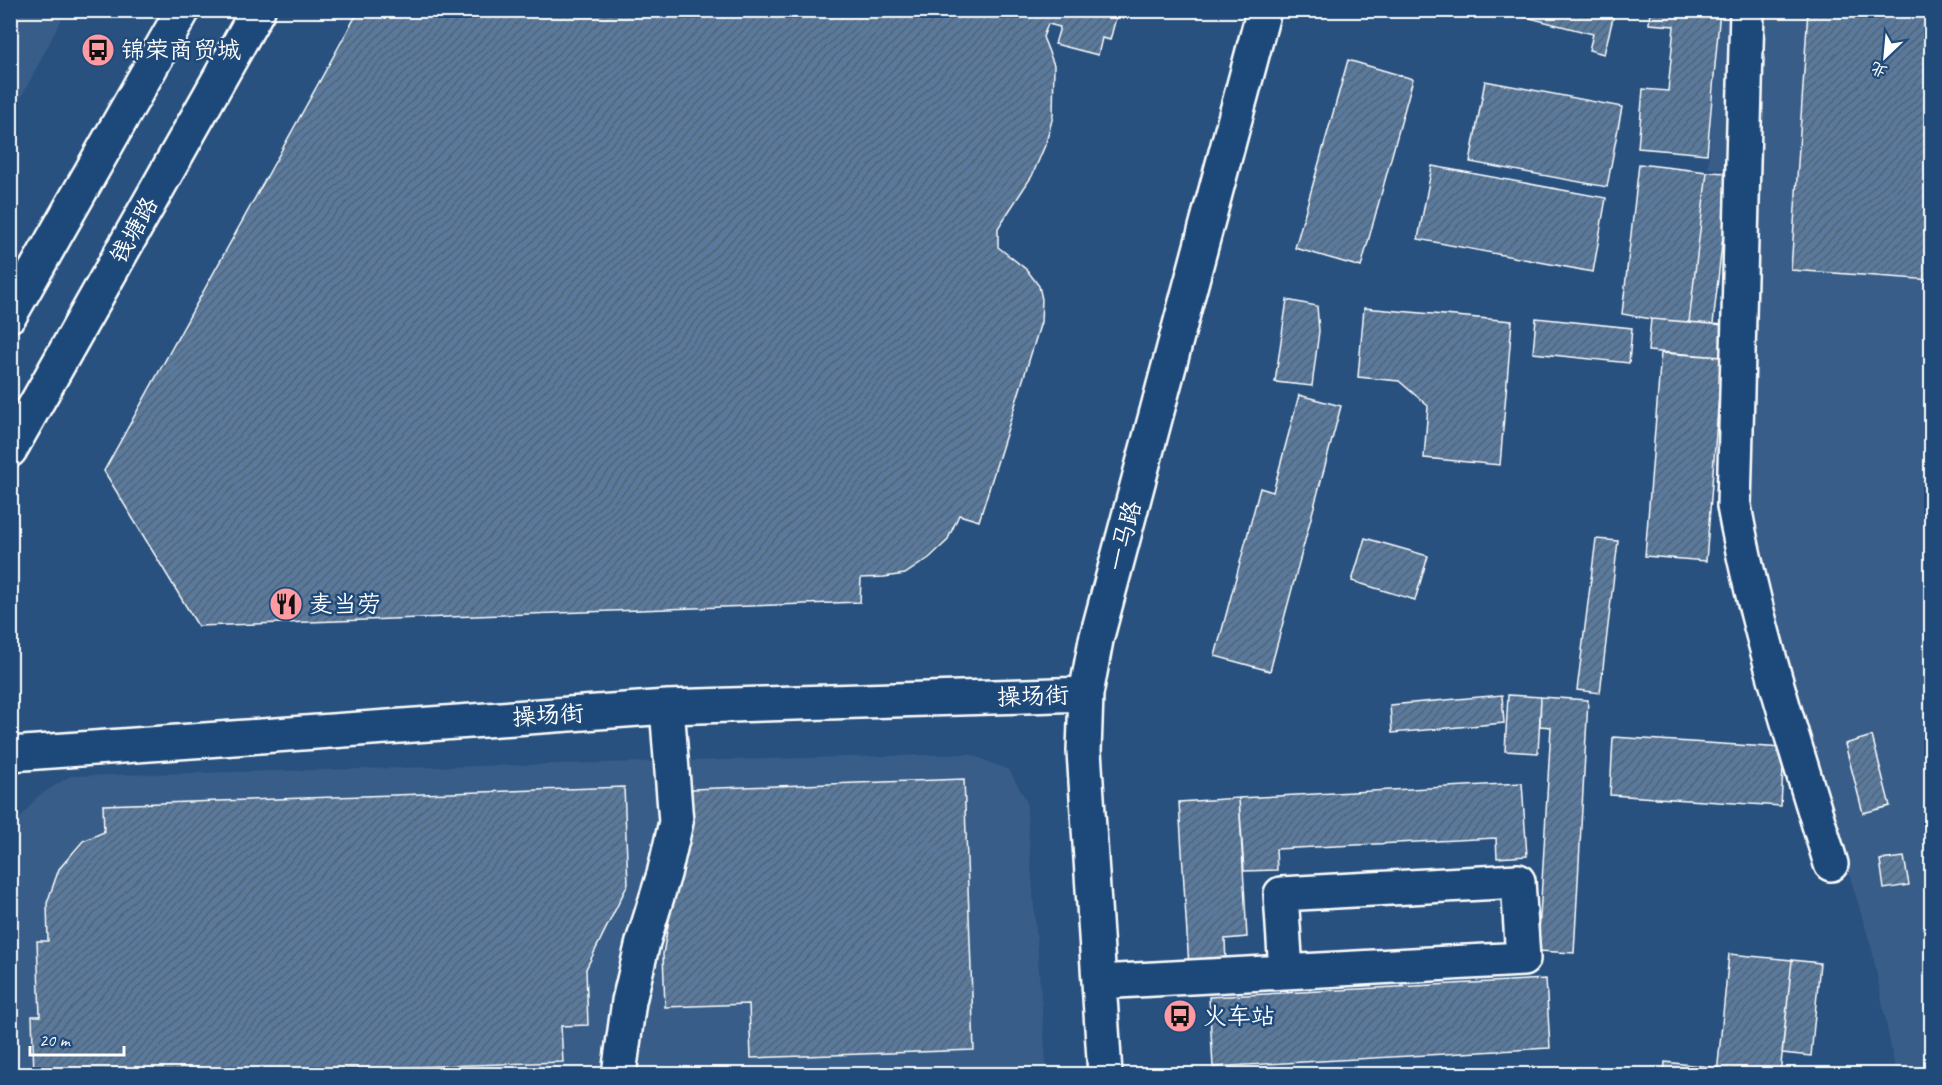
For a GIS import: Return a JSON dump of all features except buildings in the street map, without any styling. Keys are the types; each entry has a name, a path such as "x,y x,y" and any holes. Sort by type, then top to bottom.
{"street":[{"path":"13,305 183,10"},
{"name":"钱塘路","path":"10,450 258,10"},
{"name":"一马路","path":"1105,1074 1084,751 1086,694 1096,640 1264,10"},
{"path":"1747,10 1734,506 1742,553 1761,633 1831,864"},
{"name":"操场街","path":"10,754 668,707 1086,694"},
{"path":"619,1074 629,1001 676,822 668,707"},
{"path":"1099,982 1286,972 1523,959 1518,881 1281,894 1286,972"}],"shaded area":[{"path":"10,11 66,11 11,117"},
{"path":"1720,11 1931,11 1931,1074 1896,1074 1872,950 1787,668 1762,570 1749,478 1736,171 1708,168"},
{"path":"970,754 1009,770 1026,800 1047,1074 11,1074 11,836 21,817 38,796 70,776"}],"place":[{"name":"锦荣商贸城","path":"98,50"},
{"name":"麦当劳","path":"286,604"},
{"name":"火车站","path":"1180,1016"}]}
